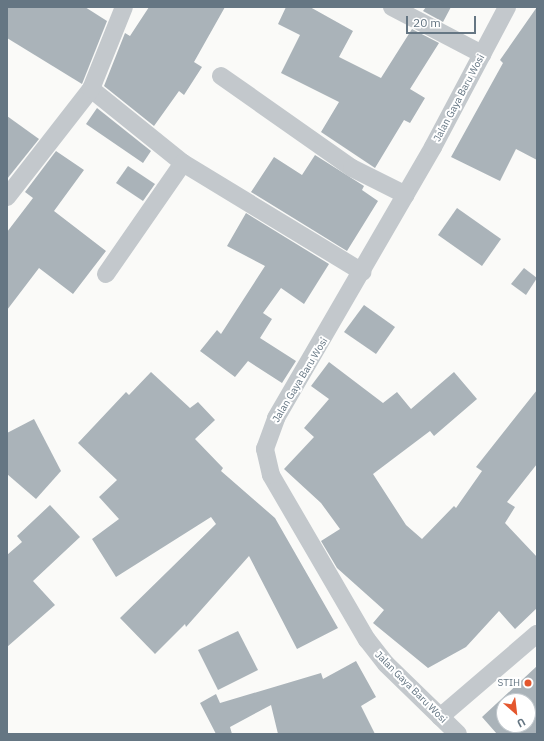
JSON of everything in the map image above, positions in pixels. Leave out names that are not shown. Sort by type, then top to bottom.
[{"type":"street","points":[[7,197],[91,89],[124,7]]},
{"type":"street","points":[[392,7],[482,54]]},
{"type":"street","name":"Jalan Gaya Baru Wosi","points":[[458,734],[367,640],[266,463],[265,449],[272,426],[406,196],[507,7]]},
{"type":"street","points":[[221,76],[352,168],[406,196]]},
{"type":"street","points":[[91,89],[183,163],[362,272]]},
{"type":"street","points":[[106,274],[183,163]]},
{"type":"street","points":[[440,717],[537,634]]},
{"type":"building","points":[[7,7],[85,7],[107,21],[82,84],[7,38]]},
{"type":"building","points":[[149,7],[225,7],[194,62],[202,67],[184,95],[179,91],[154,126],[104,86],[125,33],[130,36]]},
{"type":"building","points":[[286,7],[310,7],[353,31],[339,57],[381,78],[412,29],[439,43],[410,89],[425,98],[410,123],[404,120],[375,168],[321,132],[339,102],[281,73],[300,35],[278,24]]},
{"type":"building","points":[[426,7],[451,7],[443,22],[423,11]]},
{"type":"building","points":[[537,7],[537,160],[516,149],[500,181],[451,157],[503,63],[500,60]]},
{"type":"building","points":[[97,108],[151,151],[143,163],[86,124]]},
{"type":"building","points":[[7,116],[39,139],[7,179]]},
{"type":"building","points":[[56,151],[84,170],[54,211],[106,251],[73,294],[39,268],[7,310],[7,232],[33,198],[25,192]]},
{"type":"building","points":[[315,155],[364,186],[362,190],[378,201],[347,251],[251,192],[274,157],[302,175]]},
{"type":"building","points":[[128,166],[155,184],[143,201],[116,183]]},
{"type":"building","points":[[457,208],[501,239],[482,266],[438,235]]},
{"type":"building","points":[[246,213],[329,264],[304,304],[281,288],[263,313],[272,319],[260,338],[296,361],[282,383],[248,361],[235,377],[200,351],[217,330],[221,334],[265,266],[227,246]]},
{"type":"building","points":[[524,268],[537,278],[526,295],[511,284]]},
{"type":"building","points":[[364,305],[395,327],[376,354],[344,332]]},
{"type":"building","points":[[329,362],[383,403],[397,392],[411,409],[454,372],[477,399],[434,436],[430,431],[373,474],[406,525],[422,539],[454,506],[456,508],[482,471],[476,467],[537,390],[537,464],[507,502],[515,507],[505,523],[537,557],[537,608],[515,629],[499,611],[466,647],[428,668],[373,623],[384,610],[337,568],[321,541],[340,529],[321,503],[284,469],[314,437],[304,428],[329,399],[311,386]]},
{"type":"building","points":[[151,372],[190,408],[198,402],[215,420],[195,439],[223,468],[221,471],[275,518],[338,628],[297,649],[249,556],[186,627],[185,624],[155,654],[120,618],[216,524],[211,517],[116,577],[92,539],[119,519],[99,497],[117,480],[78,443],[126,392],[129,395]]},
{"type":"building","points":[[34,419],[61,471],[36,499],[7,474],[7,433]]},
{"type":"building","points":[[50,505],[80,537],[33,581],[55,605],[7,647],[7,555],[22,542],[17,536]]},
{"type":"building","points":[[238,631],[258,670],[218,690],[198,650]]},
{"type":"building","points":[[356,661],[376,697],[361,706],[375,734],[278,734],[271,705],[230,727],[232,734],[216,734],[200,703],[216,694],[220,703],[321,673],[323,679]]},
{"type":"building","points":[[537,666],[537,734],[496,733],[536,733],[536,693],[508,693]]},
{"type":"building","points":[[496,704],[496,733],[482,717]]},
{"type":"place","name":"STIH","points":[[528,683]]}]
